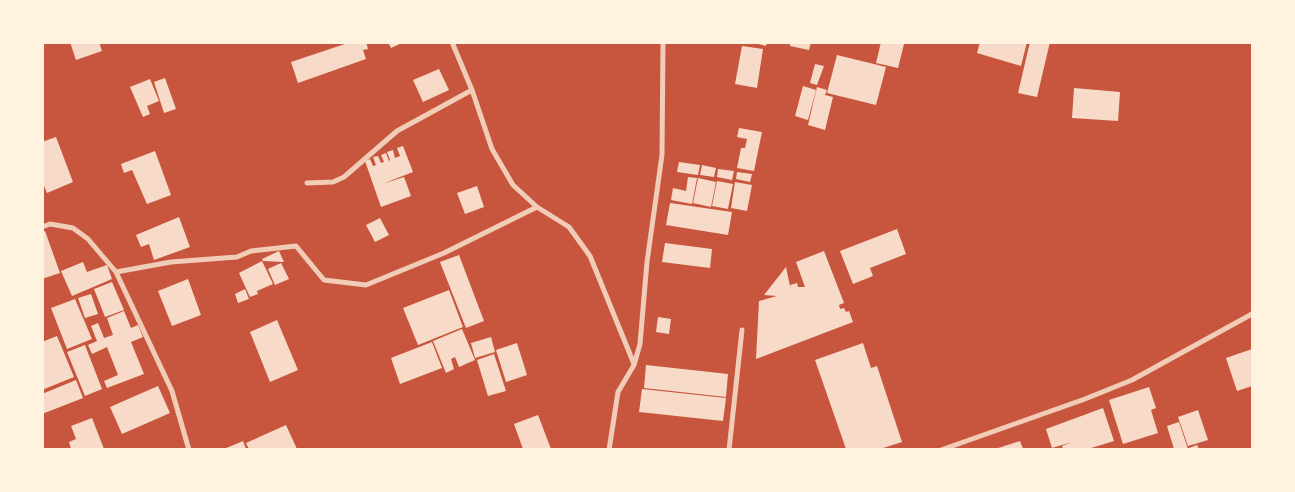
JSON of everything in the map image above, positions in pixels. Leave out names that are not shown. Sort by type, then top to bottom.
[{"type":"street","points":[[452,42],[472,90],[492,149],[513,185],[537,207],[569,227],[590,256],[634,365]]},
{"type":"street","points":[[608,450],[618,392],[634,365],[640,344],[647,262],[662,155],[663,42]]},
{"type":"street","points":[[307,183],[333,182],[344,177],[397,131],[472,90]]},
{"type":"street","points":[[116,272],[172,262],[237,257],[251,251],[296,246],[324,280],[366,285],[444,253],[537,207]]},
{"type":"street","points":[[42,227],[50,224],[73,228],[88,239],[116,272],[172,391],[189,450]]},
{"type":"street","points":[[941,450],[1085,399],[1132,380],[1252,314]]},
{"type":"street","points":[[729,450],[742,330]]},
{"type":"building","points":[[70,42],[99,42],[102,51],[76,60]]},
{"type":"building","points":[[351,42],[366,42],[368,49],[363,50],[366,59],[298,83],[291,62]]},
{"type":"building","points":[[388,42],[404,42],[391,48]]},
{"type":"building","points":[[751,42],[767,42],[766,46]]},
{"type":"building","points":[[790,42],[811,42],[809,50],[790,46]]},
{"type":"building","points":[[881,42],[904,44],[898,68],[876,63]]},
{"type":"building","points":[[980,42],[1027,42],[1021,66],[977,53]]},
{"type":"building","points":[[1030,42],[1050,42],[1037,97],[1018,93]]},
{"type":"building","points":[[742,46],[763,49],[757,88],[735,84]]},
{"type":"building","points":[[837,55],[886,67],[876,105],[827,93]]},
{"type":"building","points":[[815,64],[824,66],[817,85],[810,83]]},
{"type":"building","points":[[439,69],[449,90],[423,102],[413,80]]},
{"type":"building","points":[[165,78],[176,109],[164,113],[154,82]]},
{"type":"building","points":[[150,79],[159,101],[147,106],[150,114],[143,117],[130,87]]},
{"type":"building","points":[[803,86],[816,90],[808,120],[795,116]]},
{"type":"building","points":[[817,87],[827,90],[825,95],[833,97],[825,130],[808,125]]},
{"type":"building","points":[[1074,88],[1120,92],[1118,121],[1072,118]]},
{"type":"building","points":[[739,128],[762,132],[754,171],[737,168],[741,148],[745,148],[747,139],[737,137]]},
{"type":"building","points":[[56,137],[73,182],[47,193],[42,181],[42,142]]},
{"type":"building","points":[[403,146],[413,172],[382,184],[404,177],[411,196],[381,207],[365,161],[370,159],[373,166],[376,165],[373,157],[378,156],[381,163],[384,162],[381,155],[386,153],[389,161],[387,152],[393,150],[395,158],[400,156],[397,148]]},
{"type":"building","points":[[155,151],[171,195],[147,204],[132,170],[124,173],[121,164]]},
{"type":"building","points":[[679,162],[700,165],[698,175],[677,172]]},
{"type":"building","points":[[702,165],[716,168],[714,177],[700,175]]},
{"type":"building","points":[[718,169],[734,171],[732,180],[717,177]]},
{"type":"building","points":[[737,172],[752,174],[750,182],[736,179]]},
{"type":"building","points":[[688,177],[697,178],[692,204],[671,200],[673,188],[686,191]]},
{"type":"building","points":[[698,178],[716,182],[711,207],[693,203]]},
{"type":"building","points":[[717,181],[733,184],[728,209],[712,206]]},
{"type":"building","points":[[735,182],[752,185],[747,211],[731,208]]},
{"type":"building","points":[[477,186],[484,207],[465,214],[457,193]]},
{"type":"building","points":[[670,203],[732,212],[728,235],[666,225]]},
{"type":"building","points":[[179,217],[190,247],[154,260],[149,244],[141,247],[136,235]]},
{"type":"building","points":[[380,218],[389,235],[375,242],[366,225]]},
{"type":"building","points":[[897,229],[906,254],[870,268],[873,276],[853,284],[840,251]]},
{"type":"building","points":[[45,231],[60,273],[42,279],[42,232]]},
{"type":"building","points":[[665,243],[712,249],[710,268],[662,262]]},
{"type":"building","points":[[279,251],[284,262],[263,261],[262,259]]},
{"type":"building","points":[[824,251],[844,303],[839,305],[840,309],[844,308],[846,312],[849,311],[853,322],[756,359],[759,301],[777,296],[764,295],[786,267],[791,291],[790,285],[797,283],[798,287],[805,287],[796,262]]},
{"type":"building","points":[[459,255],[484,321],[466,328],[440,262]]},
{"type":"building","points":[[262,261],[273,284],[257,291],[258,294],[250,297],[239,273]]},
{"type":"building","points":[[83,262],[87,272],[107,265],[112,279],[72,296],[61,271]]},
{"type":"building","points":[[281,263],[289,279],[275,285],[268,269]]},
{"type":"building","points":[[188,279],[201,315],[172,326],[158,291]]},
{"type":"building","points":[[112,282],[124,310],[105,317],[94,289]]},
{"type":"building","points":[[245,289],[249,299],[238,303],[235,294]]},
{"type":"building","points":[[449,290],[463,327],[418,345],[403,308]]},
{"type":"building","points":[[91,294],[98,314],[85,318],[78,298]]},
{"type":"building","points":[[75,299],[92,339],[67,349],[51,308]]},
{"type":"building","points":[[124,311],[131,328],[138,325],[143,337],[131,342],[144,374],[107,388],[104,381],[118,375],[107,347],[92,354],[88,345],[97,341],[91,326],[98,323],[104,338],[113,335],[107,318]]},
{"type":"building","points":[[658,317],[671,319],[669,334],[656,332]]},
{"type":"building","points":[[277,320],[298,370],[270,382],[250,332]]},
{"type":"building","points":[[462,329],[475,360],[459,367],[455,357],[451,359],[454,369],[446,373],[433,341]]},
{"type":"building","points":[[57,336],[74,377],[42,390],[42,342]]},
{"type":"building","points":[[491,337],[495,352],[475,358],[471,343]]},
{"type":"building","points":[[432,342],[442,368],[400,384],[391,358]]},
{"type":"building","points":[[517,343],[527,375],[506,382],[496,350]]},
{"type":"building","points":[[863,343],[871,368],[877,366],[902,442],[880,449],[846,449],[815,360]]},
{"type":"building","points":[[85,345],[102,389],[85,396],[67,352]]},
{"type":"building","points":[[1252,349],[1252,386],[1237,391],[1226,358]]},
{"type":"building","points":[[494,354],[506,391],[488,396],[477,360]]},
{"type":"building","points":[[646,365],[728,374],[726,397],[644,388]]},
{"type":"building","points":[[76,380],[83,398],[42,414],[42,394]]},
{"type":"building","points":[[158,386],[170,413],[122,434],[110,407]]},
{"type":"building","points":[[1149,387],[1156,408],[1151,410],[1158,433],[1123,444],[1109,400]]},
{"type":"building","points":[[642,389],[726,398],[723,421],[639,412]]},
{"type":"building","points":[[1103,408],[1114,441],[1088,449],[1063,449],[1062,446],[1072,442],[1052,448],[1046,429]]},
{"type":"building","points":[[1198,410],[1208,440],[1188,446],[1178,417]]},
{"type":"building","points":[[538,415],[551,449],[523,449],[514,424]]},
{"type":"building","points":[[92,418],[104,449],[71,449],[69,442],[76,439],[71,426]]},
{"type":"building","points":[[1179,422],[1188,449],[1174,449],[1167,426]]},
{"type":"building","points":[[286,425],[297,449],[249,449],[246,443]]},
{"type":"building","points":[[243,441],[246,449],[224,449]]},
{"type":"building","points":[[1020,441],[1023,449],[995,449]]},
{"type":"building","points":[[1197,445],[1199,449],[1189,449],[1189,448]]}]
